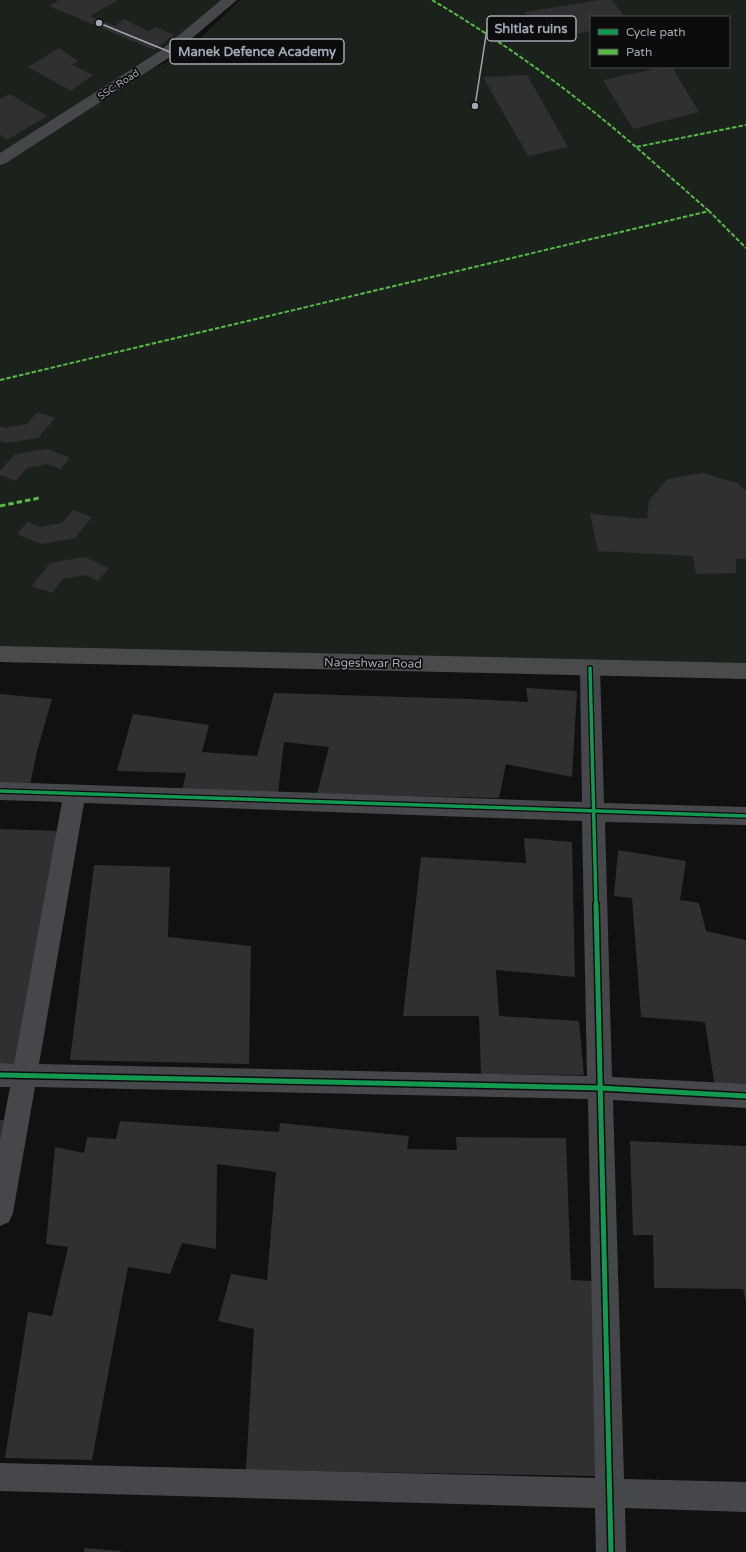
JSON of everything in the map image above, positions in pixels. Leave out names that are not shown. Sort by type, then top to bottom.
[{"type":"main road","name":"Nageshwar Road","points":[[0,654],[746,671]]},
{"type":"street","name":"SSC Road","points":[[0,160],[165,54],[230,0]]},
{"type":"street","points":[[590,668],[611,1552]]},
{"type":"street","points":[[0,790],[593,812],[746,816]]},
{"type":"street","points":[[0,1213],[75,793]]},
{"type":"street","points":[[0,1075],[600,1088],[746,1096]]},
{"type":"street","points":[[0,1477],[746,1497]]},
{"type":"shaded area","points":[[0,0],[230,0],[128,79],[182,56],[240,0],[746,0],[746,671],[0,654]]},
{"type":"building","points":[[59,0],[118,0],[90,16],[115,26],[124,19],[148,31],[156,27],[174,35],[154,50],[49,6]]},
{"type":"building","points":[[600,0],[612,0],[624,16],[590,16],[590,31],[543,41],[525,12]]},
{"type":"building","points":[[59,48],[78,61],[72,65],[93,75],[71,91],[28,67]]},
{"type":"building","points":[[659,68],[673,68],[699,112],[633,129],[603,80]]},
{"type":"building","points":[[527,75],[568,147],[528,156],[483,77]]},
{"type":"building","points":[[10,94],[47,116],[7,140],[0,135],[0,99]]},
{"type":"building","points":[[37,412],[55,418],[38,438],[6,443],[0,441],[0,426],[6,428],[27,424]]},
{"type":"building","points":[[48,449],[70,458],[60,469],[48,464],[27,468],[16,481],[0,475],[0,471],[15,454]]},
{"type":"building","points":[[702,473],[737,483],[746,490],[746,559],[736,559],[736,573],[696,574],[693,556],[598,551],[590,514],[647,519],[649,500],[668,479]]},
{"type":"building","points":[[73,510],[92,517],[75,538],[41,544],[17,534],[28,522],[40,527],[62,523]]},
{"type":"building","points":[[85,557],[109,568],[98,581],[85,575],[63,579],[52,593],[32,586],[50,563]]},
{"type":"building","points":[[526,688],[577,691],[572,777],[506,764],[499,798],[317,794],[329,747],[284,742],[278,793],[182,791],[186,773],[117,771],[133,714],[209,725],[202,752],[257,756],[274,693],[528,702]]},
{"type":"building","points":[[0,694],[52,699],[37,751],[30,785],[0,783]]},
{"type":"building","points":[[0,829],[59,831],[14,1065],[0,1066]]},
{"type":"building","points":[[524,838],[572,842],[575,977],[496,970],[499,1016],[579,1021],[584,1075],[481,1074],[479,1016],[403,1016],[421,857],[526,863]]},
{"type":"building","points":[[618,850],[686,861],[680,900],[699,903],[706,931],[746,940],[746,1088],[715,1088],[705,1022],[641,1017],[632,898],[614,896]]},
{"type":"building","points":[[94,865],[170,867],[168,937],[251,946],[249,1064],[70,1060]]},
{"type":"building","points":[[0,1120],[5,1120],[0,1144]]},
{"type":"building","points":[[120,1121],[279,1132],[280,1123],[409,1136],[407,1149],[457,1150],[456,1137],[566,1138],[571,1280],[592,1281],[596,1476],[246,1470],[254,1329],[218,1321],[231,1274],[267,1280],[276,1172],[217,1164],[216,1249],[182,1243],[170,1274],[128,1267],[92,1460],[5,1458],[28,1312],[52,1316],[68,1247],[46,1244],[55,1147],[84,1153],[87,1137],[116,1139]]},
{"type":"building","points":[[630,1141],[746,1146],[746,1302],[743,1289],[654,1288],[653,1235],[633,1235]]},
{"type":"building","points":[[84,1548],[121,1551],[84,1552]]},
{"type":"marked path","points":[[432,0],[486,33],[538,68],[636,147]]},
{"type":"marked path","points":[[709,211],[636,147],[746,125]]},
{"type":"marked path","points":[[0,380],[709,211],[746,248]]},
{"type":"marked path","points":[[0,506],[39,498]]},
{"type":"cycle path","points":[[590,668],[611,1552]]},
{"type":"cycle path","points":[[0,791],[746,816]]},
{"type":"cycle path","points":[[0,1075],[600,1088],[746,1096]]},
{"type":"place","name":"Manek Defence Academy","points":[[99,23]]},
{"type":"place","name":"Shitlat ruins","points":[[475,106]]}]
